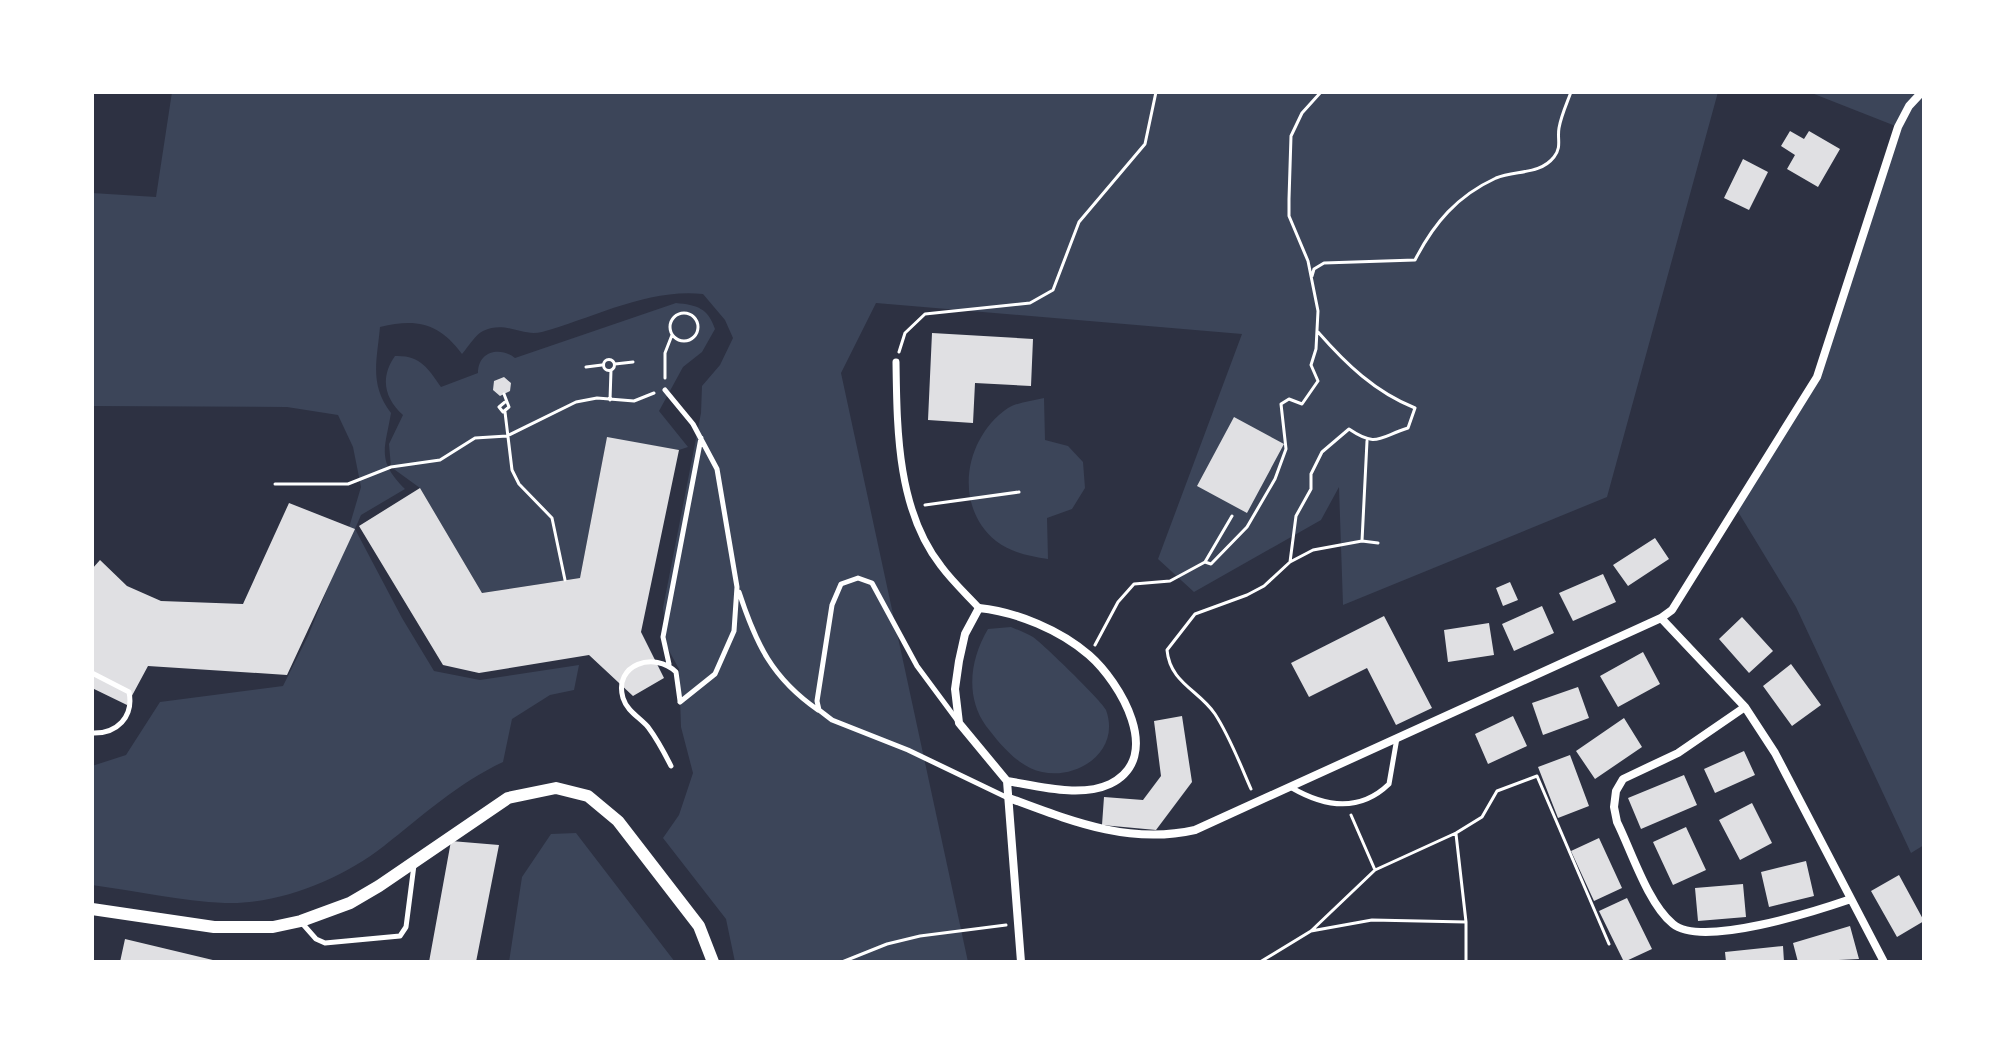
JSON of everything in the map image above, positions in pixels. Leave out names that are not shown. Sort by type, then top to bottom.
[{"type":"street","points":[[1009,798],[1088,826],[1146,837],[1195,830],[1661,618],[1672,610],[1817,377],[1898,127],[1909,106],[1922,92]]},
{"type":"street","points":[[896,362],[897,427],[902,468],[913,507],[939,564],[979,608],[1033,621],[1090,655],[1131,711],[1136,731],[1131,761],[1110,784],[1057,789],[1007,781]]},
{"type":"street","points":[[979,608],[965,634],[959,661],[955,689],[959,723],[1007,781],[1021,962]]},
{"type":"street","points":[[1661,618],[1745,707],[1800,797],[1884,962]]},
{"type":"street","points":[[1745,707],[1678,753],[1623,779],[1616,791],[1614,807],[1617,822],[1661,910],[1674,925],[1690,932],[1760,926],[1851,899]]},
{"type":"street","points":[[92,909],[214,927],[273,927],[301,921],[350,903],[508,798],[556,788],[588,796],[618,821],[683,902],[699,926],[713,962]]},
{"type":"lane","points":[[665,390],[701,438],[717,469],[737,587],[768,662],[797,695],[832,720],[908,750],[1009,798]]},
{"type":"lane","points":[[701,438],[663,637],[669,664],[678,676],[680,702],[715,674],[734,631],[737,587]]},
{"type":"lane","points":[[819,710],[817,701],[836,590],[849,580],[866,578],[872,583],[917,666],[959,723]]},
{"type":"lane","points":[[669,664],[649,660],[632,667],[622,683],[622,693],[629,710],[652,733],[671,766]]},
{"type":"lane","points":[[92,673],[129,692],[131,705],[121,725],[110,731],[92,733]]},
{"type":"lane","points":[[1292,788],[1321,802],[1346,805],[1373,797],[1389,784],[1397,738]]},
{"type":"lane","points":[[301,921],[316,939],[325,943],[400,936],[406,927],[415,862]]},
{"type":"path","points":[[896,362],[905,333],[925,314],[1030,303],[1053,290],[1079,222],[1145,144],[1156,92]]},
{"type":"path","points":[[1206,560],[1211,564],[1221,555],[1265,502],[1286,449],[1281,404],[1289,399],[1302,404],[1318,381],[1311,365],[1318,332],[1312,280],[1308,261],[1289,216],[1291,136],[1302,113],[1321,92]]},
{"type":"path","points":[[1312,280],[1314,269],[1324,263],[1415,260],[1433,225],[1461,201],[1497,177],[1541,168],[1552,160],[1560,147],[1559,129],[1571,92]]},
{"type":"path","points":[[275,484],[348,484],[391,467],[440,460],[475,438],[507,436],[576,402],[634,401],[665,390],[665,353],[672,335],[670,326],[677,315],[686,313],[697,322],[698,331],[688,341],[679,341],[672,335]]},
{"type":"path","points":[[1290,562],[1296,516],[1311,489],[1311,474],[1322,452],[1349,429],[1367,441],[1381,440],[1408,428],[1415,408],[1390,398],[1351,368],[1318,332]]},
{"type":"path","points":[[586,367],[603,365],[609,359],[615,364],[633,362]]},
{"type":"path","points":[[610,400],[611,370],[615,364]]},
{"type":"path","points":[[603,365],[611,370]]},
{"type":"path","points":[[504,394],[509,407],[505,412],[512,470],[519,484],[552,518],[565,580]]},
{"type":"path","points":[[1362,541],[1367,441]]},
{"type":"path","points":[[913,507],[1019,492]]},
{"type":"path","points":[[1090,655],[1118,602],[1134,584],[1170,581],[1206,560],[1232,516]]},
{"type":"path","points":[[1257,804],[1213,711],[1187,690],[1168,664],[1167,650],[1195,614],[1264,586],[1290,562],[1313,550],[1362,541],[1378,543]]},
{"type":"path","points":[[1260,962],[1311,931],[1375,870],[1456,833],[1482,817],[1497,791],[1537,776],[1609,944]]},
{"type":"path","points":[[1346,805],[1375,870]]},
{"type":"path","points":[[1456,833],[1466,922],[1466,962]]},
{"type":"path","points":[[1311,931],[1372,920],[1466,922]]},
{"type":"path","points":[[842,962],[887,944],[920,936],[1006,925]]},
{"type":"path","points":[[771,962],[789,962]]},
{"type":"shaded area","points":[[172,92],[1718,92],[1607,497],[1343,605],[1339,487],[1321,520],[1194,592],[1158,559],[1242,334],[876,303],[841,373],[968,962],[735,962],[726,919],[663,838],[679,815],[693,773],[681,727],[679,669],[667,647],[663,608],[701,413],[702,386],[720,365],[733,338],[725,320],[703,294],[662,295],[542,332],[491,328],[477,335],[462,354],[436,329],[416,323],[380,327],[377,382],[391,413],[385,445],[386,462],[405,489],[361,515],[355,529],[402,618],[434,671],[480,680],[579,665],[574,690],[550,695],[512,719],[503,762],[456,790],[367,858],[309,888],[267,900],[225,903],[92,885],[92,766],[126,755],[160,702],[283,686],[308,636],[340,558],[361,487],[353,447],[338,415],[287,407],[92,406],[92,193],[156,197]]},
{"type":"shaded area","points":[[1809,92],[1924,92],[1924,845],[1911,853],[1796,607],[1737,510],[1817,377],[1898,127]]},
{"type":"shaded area","points":[[676,303],[701,309],[709,316],[715,329],[702,352],[683,367],[659,411],[688,447],[679,450],[607,438],[580,578],[482,593],[420,488],[391,467],[389,444],[403,415],[392,402],[386,387],[387,372],[395,356],[417,360],[441,387],[478,373],[482,360],[491,353],[503,352],[515,358]]},
{"type":"shaded area","points":[[1044,398],[1045,440],[1068,446],[1083,462],[1085,488],[1072,509],[1047,518],[1048,559],[1014,551],[996,541],[982,526],[973,509],[969,491],[969,472],[974,453],[993,421],[1012,406]]},
{"type":"shaded area","points":[[1011,627],[1039,642],[1106,710],[1109,725],[1102,750],[1082,767],[1056,773],[1042,772],[1025,765],[1004,747],[979,715],[972,678],[977,653],[988,629]]},
{"type":"shaded area","points":[[576,833],[675,962],[509,962],[522,877],[551,834]]},
{"type":"building","points":[[1790,131],[1804,139],[1809,131],[1840,149],[1818,187],[1787,169],[1795,155],[1781,146]]},
{"type":"building","points":[[1743,159],[1768,172],[1749,210],[1724,198]]},
{"type":"building","points":[[932,333],[1033,339],[1031,386],[975,383],[973,423],[928,420]]},
{"type":"building","points":[[504,377],[511,383],[510,391],[500,396],[493,390],[494,381]]},
{"type":"building","points":[[1234,417],[1284,444],[1247,513],[1197,486]]},
{"type":"building","points":[[607,437],[679,450],[641,632],[664,678],[633,696],[589,655],[479,673],[443,665],[359,526],[420,488],[482,593],[580,578]]},
{"type":"building","points":[[289,503],[355,529],[287,675],[148,666],[127,705],[92,688],[92,569],[100,560],[127,586],[161,601],[243,604]]},
{"type":"building","points":[[1655,538],[1669,559],[1628,586],[1613,565]]},
{"type":"building","points":[[1603,574],[1616,602],[1573,621],[1559,593]]},
{"type":"building","points":[[1510,582],[1518,600],[1503,606],[1496,588]]},
{"type":"building","points":[[1542,606],[1554,633],[1514,651],[1502,624]]},
{"type":"building","points":[[1384,616],[1432,708],[1396,725],[1367,668],[1309,697],[1291,663]]},
{"type":"building","points":[[1742,617],[1773,651],[1749,673],[1719,639]]},
{"type":"building","points":[[1489,623],[1494,655],[1448,662],[1444,630]]},
{"type":"building","points":[[1643,652],[1660,684],[1618,707],[1600,676]]},
{"type":"building","points":[[1791,664],[1821,705],[1792,726],[1763,686]]},
{"type":"building","points":[[1578,687],[1589,718],[1543,735],[1532,703]]},
{"type":"building","points":[[1182,716],[1192,782],[1156,830],[1102,825],[1104,797],[1143,800],[1161,776],[1154,721]]},
{"type":"building","points":[[1513,716],[1527,746],[1488,764],[1475,734]]},
{"type":"building","points":[[1624,718],[1642,747],[1595,779],[1576,751]]},
{"type":"building","points":[[1744,751],[1755,775],[1715,793],[1704,769]]},
{"type":"building","points":[[1570,755],[1589,806],[1558,818],[1538,767]]},
{"type":"building","points":[[1684,775],[1697,805],[1641,829],[1628,798]]},
{"type":"building","points":[[1752,803],[1772,843],[1740,860],[1719,820]]},
{"type":"building","points":[[1686,827],[1706,870],[1673,885],[1653,842]]},
{"type":"building","points":[[1599,838],[1622,888],[1594,901],[1571,851]]},
{"type":"building","points":[[451,841],[499,845],[476,962],[429,962]]},
{"type":"building","points":[[1806,861],[1814,896],[1769,907],[1761,872]]},
{"type":"building","points":[[1899,875],[1924,921],[1897,937],[1871,891]]},
{"type":"building","points":[[1743,884],[1746,917],[1698,921],[1695,888]]},
{"type":"building","points":[[1627,898],[1652,949],[1624,962],[1599,911]]},
{"type":"building","points":[[1850,926],[1859,959],[1798,962],[1793,943]]},
{"type":"building","points":[[125,939],[217,961],[217,962],[120,962]]},
{"type":"building","points":[[1783,946],[1784,962],[1726,962],[1725,952]]}]
